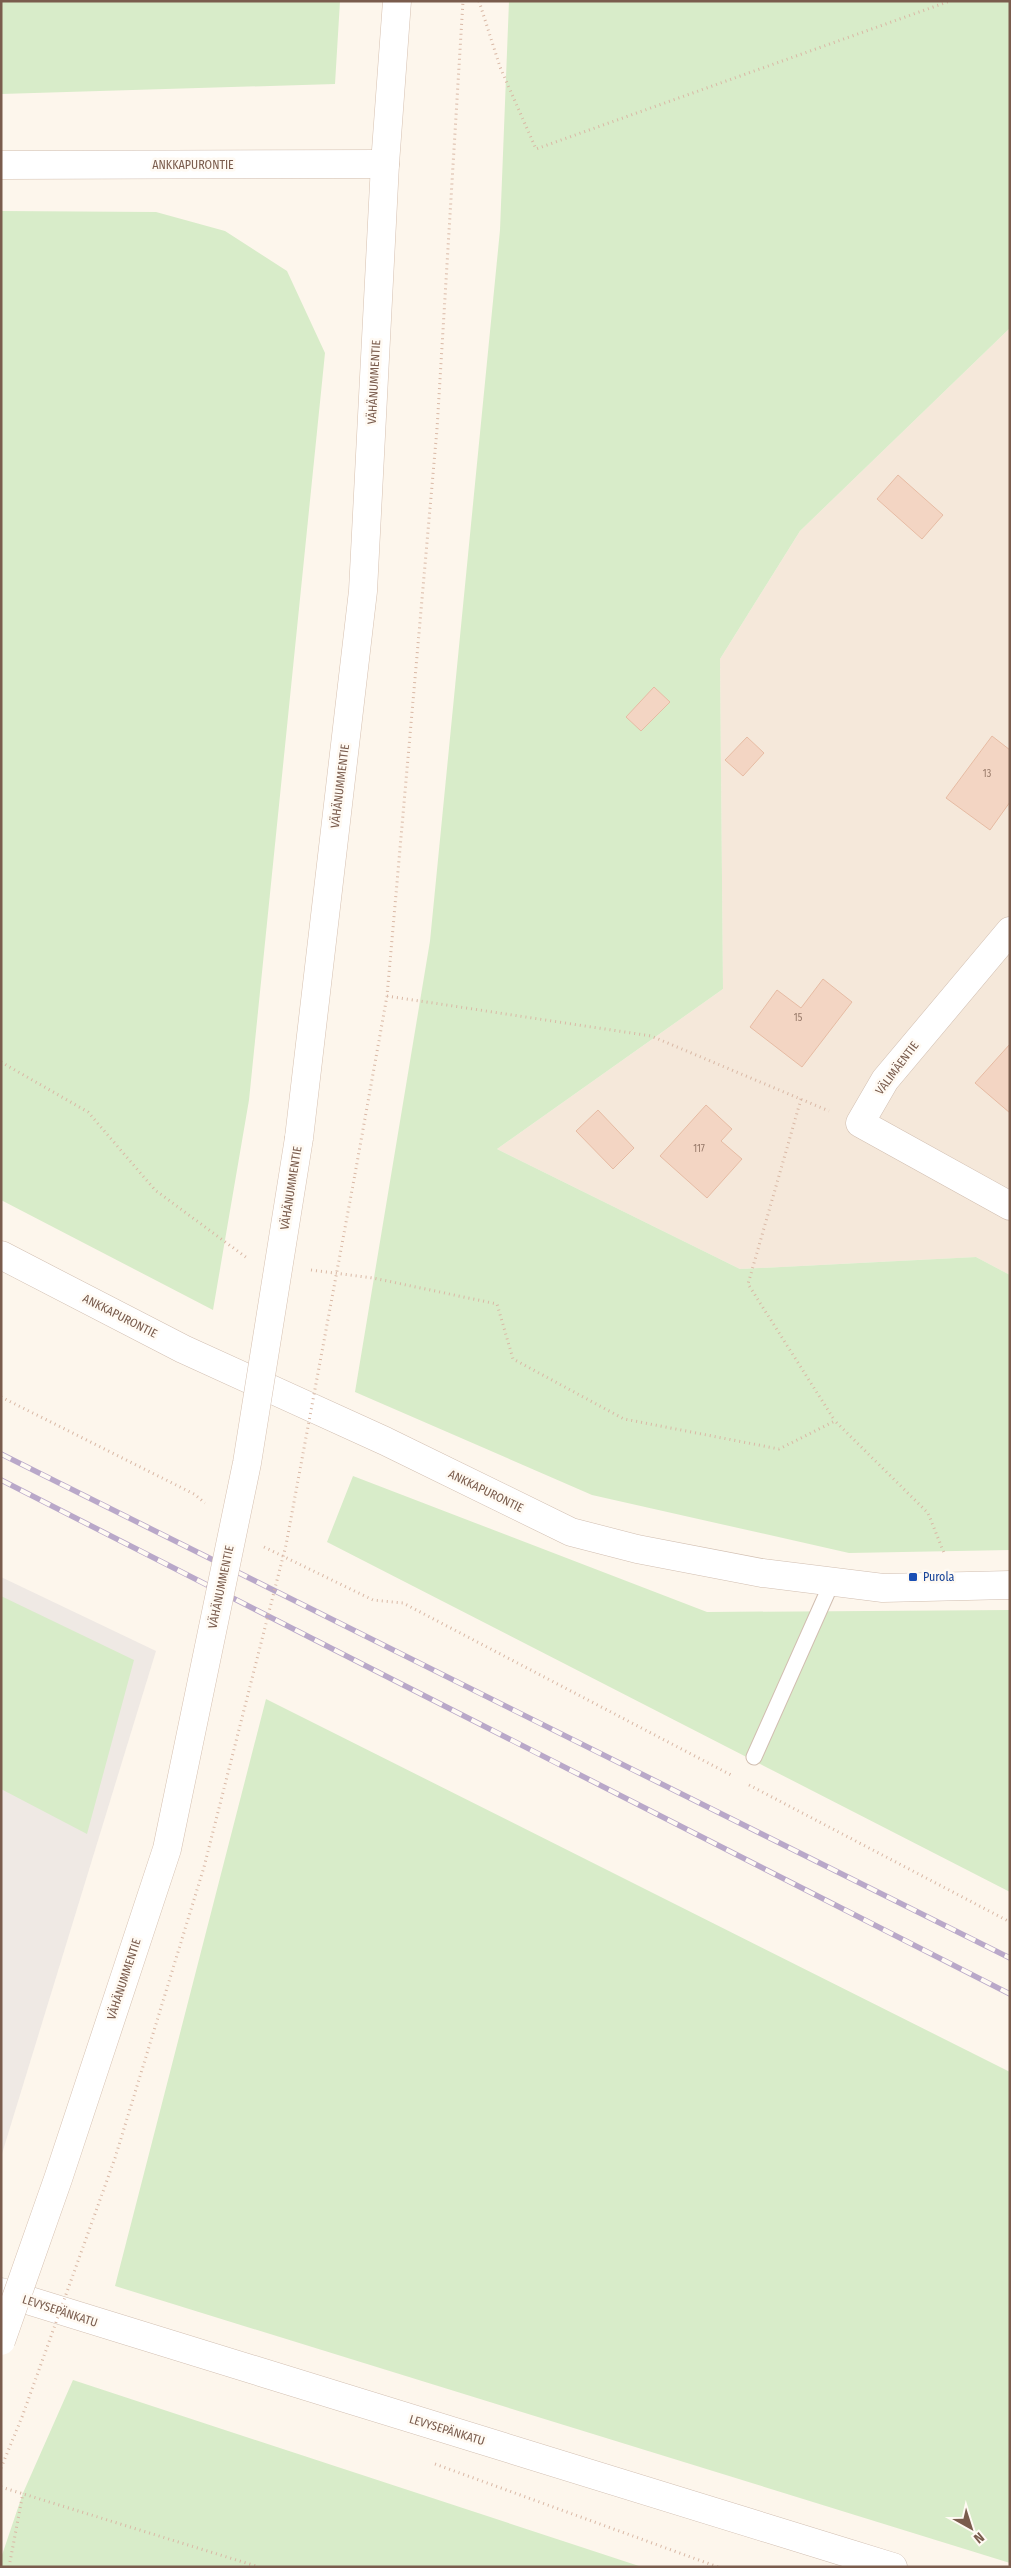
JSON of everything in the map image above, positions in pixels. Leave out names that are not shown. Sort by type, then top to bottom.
[{"type":"street","name":"VÄHÄNUMMENTIE","points":[[1,2341],[58,2180],[167,1849],[247,1463],[299,1138],[363,590],[386,164],[397,1]]},
{"type":"street","name":"ANKKAPURONTIE","points":[[1,165],[386,164]]},
{"type":"street","name":"VÄLIMÄENTIE","points":[[860,1123],[885,1080],[1010,931]]},
{"type":"street","points":[[860,1123],[1010,1206]]},
{"type":"street","name":"ANKKAPURONTIE","points":[[1,1256],[183,1349],[385,1441],[571,1532],[637,1549],[762,1573],[832,1582],[883,1588],[1010,1585]]},
{"type":"street","name":"LEVYSEPÄNKATU","points":[[1,2292],[893,2567]]},
{"type":"lane","points":[[754,1756],[832,1582]]},
{"type":"path","points":[[355,1174],[387,996],[437,429],[463,1]]},
{"type":"path","points":[[479,1],[500,68],[536,149],[950,1]]},
{"type":"path","points":[[387,996],[651,1036],[860,1123]]},
{"type":"path","points":[[1,1062],[88,1112],[155,1190],[251,1261]]},
{"type":"path","points":[[801,1099],[748,1284],[835,1421],[928,1514],[958,1587]]},
{"type":"path","points":[[308,1269],[373,1278],[497,1304],[513,1359],[624,1419],[779,1449],[835,1421]]},
{"type":"path","points":[[1,1397],[194,1494],[209,1506]]},
{"type":"path","points":[[261,1545],[374,1600],[403,1603],[1010,1922]]},
{"type":"path","points":[[1,2468],[22,2417]]},
{"type":"path","points":[[427,2461],[718,2567]]},
{"type":"path","points":[[1,2487],[259,2567]]},
{"type":"path","points":[[9,2567],[23,2493]]},
{"type":"shaded area","points":[[1010,328],[1010,1275],[976,1257],[740,1269],[497,1149],[723,989],[720,659],[800,531]]},
{"type":"shaded area","points":[[1,1577],[156,1651],[1,2157]]},
{"type":"green space","points":[[1,1],[340,1],[335,84],[1,94]]},
{"type":"green space","points":[[509,1],[1010,1],[1010,328],[800,531],[720,659],[723,989],[497,1149],[740,1269],[976,1257],[1010,1275],[1010,1550],[849,1553],[592,1495],[355,1392],[430,941],[500,230]]},
{"type":"green space","points":[[1,211],[156,212],[225,231],[287,271],[325,353],[249,1100],[213,1310],[1,1200]]},
{"type":"green space","points":[[353,1476],[707,1612],[1010,1610],[1010,1892],[327,1542]]},
{"type":"green space","points":[[1,1596],[134,1660],[87,1834],[1,1789]]},
{"type":"green space","points":[[266,1699],[1010,2072],[1010,2563],[115,2286]]},
{"type":"green space","points":[[73,2380],[642,2567],[1,2567],[1,2558],[23,2493]]},
{"type":"building","points":[[898,475],[943,515],[922,539],[877,499]]},
{"type":"building","points":[[654,687],[670,702],[641,731],[626,717]]},
{"type":"building","points":[[992,736],[1010,750],[1010,802],[990,830],[946,798]]},
{"type":"building","points":[[747,737],[764,753],[743,776],[725,760]]},
{"type":"building","points":[[823,979],[852,1002],[802,1067],[750,1027],[777,990],[801,1008]]},
{"type":"building","points":[[1010,1044],[1010,1113],[975,1083]]},
{"type":"building","points":[[706,1105],[732,1129],[721,1141],[742,1159],[707,1198],[660,1156]]},
{"type":"building","points":[[598,1110],[634,1148],[613,1169],[576,1131]]},
{"type":"railway","points":[[1,1454],[1010,1958]]},
{"type":"railway","points":[[1,1480],[1010,1994]]},
{"type":"place","name":"Purola","points":[[913,1577]]}]
